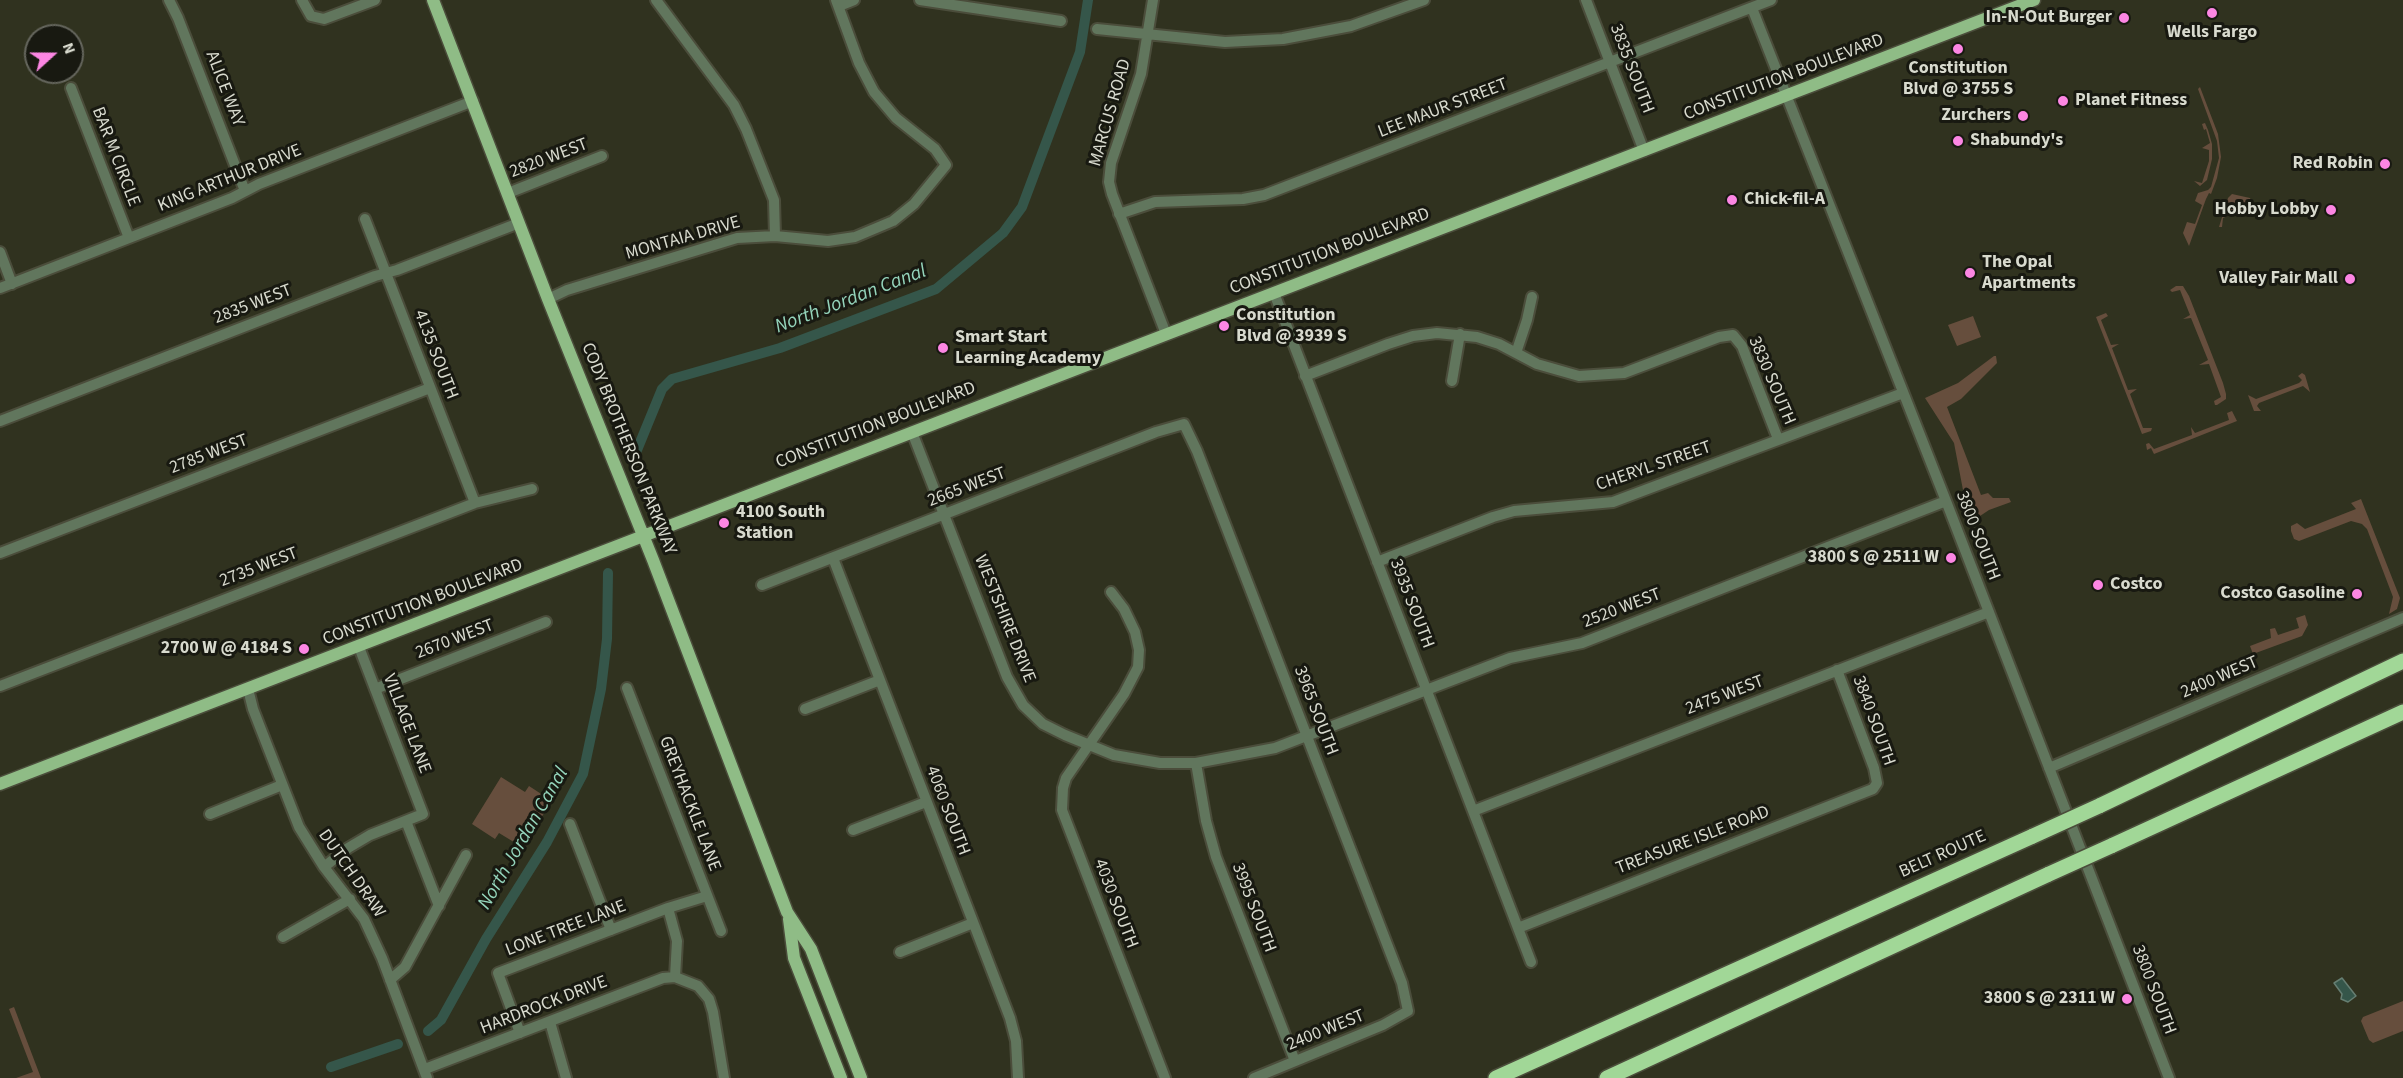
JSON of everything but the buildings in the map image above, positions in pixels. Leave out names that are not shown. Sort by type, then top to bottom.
[{"type":"highway","name":"BELT ROUTE","points":[[1496,1078],[2099,806],[2403,661]]},
{"type":"highway","points":[[1607,1078],[2403,712]]},
{"type":"main road","name":"CODY BROTHERSON PARKWAY","points":[[433,0],[548,298],[643,534],[788,912],[811,949],[861,1078]]},
{"type":"main road","name":"CONSTITUTION BOULEVARD","points":[[0,784],[531,581],[643,534],[2034,0]]},
{"type":"main road","name":"CODY BROTHERSON PARKWAY","points":[[788,912],[794,958],[841,1078]]},
{"type":"street","name":"ALICE WAY","points":[[170,0],[245,191]]},
{"type":"street","points":[[302,0],[311,15],[324,19],[375,0]]},
{"type":"street","points":[[656,0],[734,105],[774,200],[775,236]]},
{"type":"street","points":[[838,3],[854,0]]},
{"type":"street","points":[[920,0],[1061,21]]},
{"type":"street","name":"MARCUS ROAD","points":[[1153,0],[1141,74],[1110,169],[1110,188],[1166,334]]},
{"type":"street","points":[[1097,29],[1225,42],[1283,39],[1351,26],[1410,2],[1424,0]]},
{"type":"street","name":"3835 SOUTH","points":[[1586,0],[1644,151]]},
{"type":"street","name":"LEE MAUR STREET","points":[[1119,214],[1155,202],[1243,199],[1264,195],[1771,0]]},
{"type":"street","name":"MONTAIA DRIVE","points":[[548,298],[567,290],[723,242],[750,236],[828,241],[868,233],[904,213],[946,165],[935,149],[896,118],[874,92],[859,63],[838,3]]},
{"type":"street","name":"3800 SOUTH","points":[[1752,8],[2169,1078]]},
{"type":"street","name":"BAR M CIRCLE","points":[[71,88],[129,238]]},
{"type":"street","name":"KING ARTHUR DRIVE","points":[[0,288],[473,101]]},
{"type":"street","name":"2820 WEST","points":[[507,193],[602,156]]},
{"type":"street","name":"4135 SOUTH","points":[[365,219],[475,503]]},
{"type":"street","name":"2835 WEST","points":[[0,421],[519,223]]},
{"type":"street","points":[[0,252],[12,284]]},
{"type":"street","name":"3935 SOUTH","points":[[1274,293],[1531,962]]},
{"type":"street","points":[[1305,376],[1413,336],[1437,333],[1460,334],[1499,344],[1516,352],[1532,297]]},
{"type":"street","points":[[1452,381],[1460,334]]},
{"type":"street","name":"3830 SOUTH","points":[[1516,352],[1556,371],[1579,376],[1599,376],[1624,373],[1719,337],[1733,335],[1742,346],[1778,439]]},
{"type":"street","name":"2785 WEST","points":[[0,553],[430,388]]},
{"type":"street","name":"CHERYL STREET","points":[[1377,562],[1494,517],[1514,512],[1613,502],[1903,393]]},
{"type":"street","name":"2665 WEST","points":[[762,585],[1156,432],[1184,424]]},
{"type":"street","name":"3965 SOUTH","points":[[1184,424],[1197,451],[1402,983],[1408,1011]]},
{"type":"street","name":"WESTSHIRE DRIVE","points":[[912,432],[1007,677],[1019,698],[1043,724],[1114,755],[1140,761],[1196,763],[1255,753],[1307,736]]},
{"type":"street","name":"2735 WEST","points":[[0,686],[475,503],[532,489]]},
{"type":"street","name":"2520 WEST","points":[[1307,736],[1510,658],[1582,643],[1946,501]]},
{"type":"street","name":"4060 SOUTH","points":[[833,558],[1010,1018],[1016,1041],[1018,1078]]},
{"type":"street","name":"4030 SOUTH","points":[[1111,592],[1125,609],[1135,632],[1139,650],[1138,667],[1124,694],[1066,778],[1062,810],[1165,1078]]},
{"type":"street","name":"2475 WEST","points":[[1473,811],[1989,612]]},
{"type":"street","name":"2400 WEST","points":[[2049,768],[2403,618]]},
{"type":"street","name":"2670 WEST","points":[[375,689],[546,622]]},
{"type":"street","name":"VILLAGE LANE","points":[[359,647],[423,814],[405,820]]},
{"type":"street","name":"3840 SOUTH","points":[[1837,670],[1874,768],[1877,783]]},
{"type":"street","points":[[805,709],[880,680]]},
{"type":"street","name":"GREYHACKLE LANE","points":[[627,688],[721,931]]},
{"type":"street","name":"DUTCH DRAW","points":[[248,689],[252,709],[299,827],[324,867],[364,919],[426,1073]]},
{"type":"street","name":"3995 SOUTH","points":[[1196,763],[1213,849],[1295,1061]]},
{"type":"street","name":"TREASURE ISLE ROAD","points":[[1518,927],[1866,792],[1873,789],[1877,783]]},
{"type":"street","points":[[210,814],[282,785]]},
{"type":"street","points":[[853,830],[926,802]]},
{"type":"street","points":[[324,867],[360,840],[405,820],[439,906]]},
{"type":"street","points":[[570,824],[611,930]]},
{"type":"street","points":[[390,980],[405,967],[466,855]]},
{"type":"street","name":"LONE TREE LANE","points":[[520,1033],[498,973],[668,908],[706,896]]},
{"type":"street","points":[[283,937],[350,899]]},
{"type":"street","points":[[668,908],[677,941],[675,977],[698,986],[709,999],[724,1078]]},
{"type":"street","points":[[900,952],[973,923]]},
{"type":"street","name":"HARDROCK DRIVE","points":[[426,1073],[520,1033],[663,978],[675,977]]},
{"type":"street","name":"2400 WEST","points":[[1254,1078],[1383,1025],[1408,1011]]},
{"type":"street","points":[[550,1022],[566,1078]]},
{"type":"shaded area","points":[[2200,87],[2218,134],[2221,157],[2217,178],[2211,194],[2209,193],[2206,199],[2189,246],[2183,233],[2187,222],[2195,224],[2202,205],[2195,201],[2198,193],[2211,187],[2219,158],[2217,141],[2198,89]]},
{"type":"shaded area","points":[[2205,123],[2212,144],[2212,159],[2207,180],[2200,186],[2194,181],[2202,183],[2209,161],[2209,150],[2202,148],[2210,143],[2202,124]]},
{"type":"shaded area","points":[[2232,194],[2250,198],[2256,212],[2253,214],[2253,208],[2248,207],[2223,218],[2222,227],[2219,227],[2228,198]]},
{"type":"shaded area","points":[[2176,286],[2183,286],[2189,296],[2223,383],[2226,399],[2217,405],[2214,401],[2221,397],[2209,364],[2199,365],[2208,360],[2191,318],[2183,319],[2190,315],[2180,290],[2172,292],[2170,290]]},
{"type":"shaded area","points":[[2106,313],[2108,316],[2101,320],[2111,345],[2119,344],[2112,348],[2128,390],[2137,389],[2130,394],[2143,428],[2152,428],[2151,431],[2142,434],[2096,317]]},
{"type":"shaded area","points":[[1973,316],[1981,337],[1957,346],[1948,325]]},
{"type":"shaded area","points":[[1996,356],[1997,363],[1961,399],[1947,407],[1981,495],[1988,493],[1993,498],[2009,498],[2011,502],[1980,516],[1963,490],[1954,443],[1925,398],[1958,383]]},
{"type":"shaded area","points":[[2302,373],[2305,375],[2310,392],[2303,386],[2259,403],[2257,406],[2261,411],[2254,411],[2248,395],[2256,399],[2299,383],[2302,380],[2298,376]]},
{"type":"shaded area","points":[[2232,411],[2237,421],[2154,454],[2151,448],[2147,450],[2146,444],[2149,443],[2154,449],[2192,435],[2191,427],[2195,433],[2229,420],[2227,413]]},
{"type":"shaded area","points":[[2361,499],[2400,598],[2397,609],[2389,614],[2393,597],[2367,529],[2362,524],[2351,521],[2299,541],[2294,539],[2291,531],[2291,526],[2297,523],[2305,529],[2356,509],[2351,503]]},
{"type":"shaded area","points":[[2305,615],[2308,625],[2302,636],[2253,654],[2250,646],[2271,638],[2270,629],[2275,628],[2278,635],[2299,628],[2296,618]]},
{"type":"shaded area","points":[[501,777],[525,792],[529,786],[552,801],[522,847],[499,833],[495,839],[472,824]]},
{"type":"shaded area","points":[[2342,978],[2356,996],[2348,1002],[2341,999],[2342,994],[2334,983]]},
{"type":"shaded area","points":[[2403,1001],[2403,1031],[2373,1043],[2369,1040],[2361,1021],[2363,1017]]},
{"type":"shaded area","points":[[14,1007],[41,1078],[16,1078],[33,1072],[9,1009]]},
{"type":"waterway","name":"North Jordan Canal","points":[[637,450],[662,389],[672,379],[780,348],[936,289],[1003,233],[1022,207],[1080,52],[1088,0]]},
{"type":"waterway","name":"North Jordan Canal","points":[[428,1031],[441,1020],[486,939],[547,842],[583,774],[601,689],[607,639],[608,573]]},
{"type":"waterway","name":"North Jordan Canal","points":[[331,1067],[398,1044]]},
{"type":"place","name":"Wells Fargo","points":[[2212,13]]},
{"type":"place","name":"In-N-Out Burger","points":[[2124,18]]},
{"type":"place","name":"Constitution Blvd @ 3755 S","points":[[1958,49]]},
{"type":"place","name":"Planet Fitness","points":[[2063,101]]},
{"type":"place","name":"Zurchers","points":[[2023,116]]},
{"type":"place","name":"Shabundy's","points":[[1958,141]]},
{"type":"place","name":"Red Robin","points":[[2385,164]]},
{"type":"place","name":"Chick-fil-A","points":[[1732,200]]},
{"type":"place","name":"Hobby Lobby","points":[[2331,210]]},
{"type":"place","name":"The Opal Apartments","points":[[1970,273]]},
{"type":"place","name":"Valley Fair Mall","points":[[2350,279]]},
{"type":"place","name":"Constitution Blvd @ 3939 S","points":[[1224,326]]},
{"type":"place","name":"Smart Start Learning Academy","points":[[943,348]]},
{"type":"place","name":"4100 South Station","points":[[724,523]]},
{"type":"place","name":"3800 S @ 2511 W","points":[[1951,558]]},
{"type":"place","name":"Costco","points":[[2098,585]]},
{"type":"place","name":"Costco Gasoline","points":[[2357,594]]},
{"type":"place","name":"2700 W @ 4184 S","points":[[304,649]]},
{"type":"place","name":"3800 S @ 2311 W","points":[[2127,999]]}]
